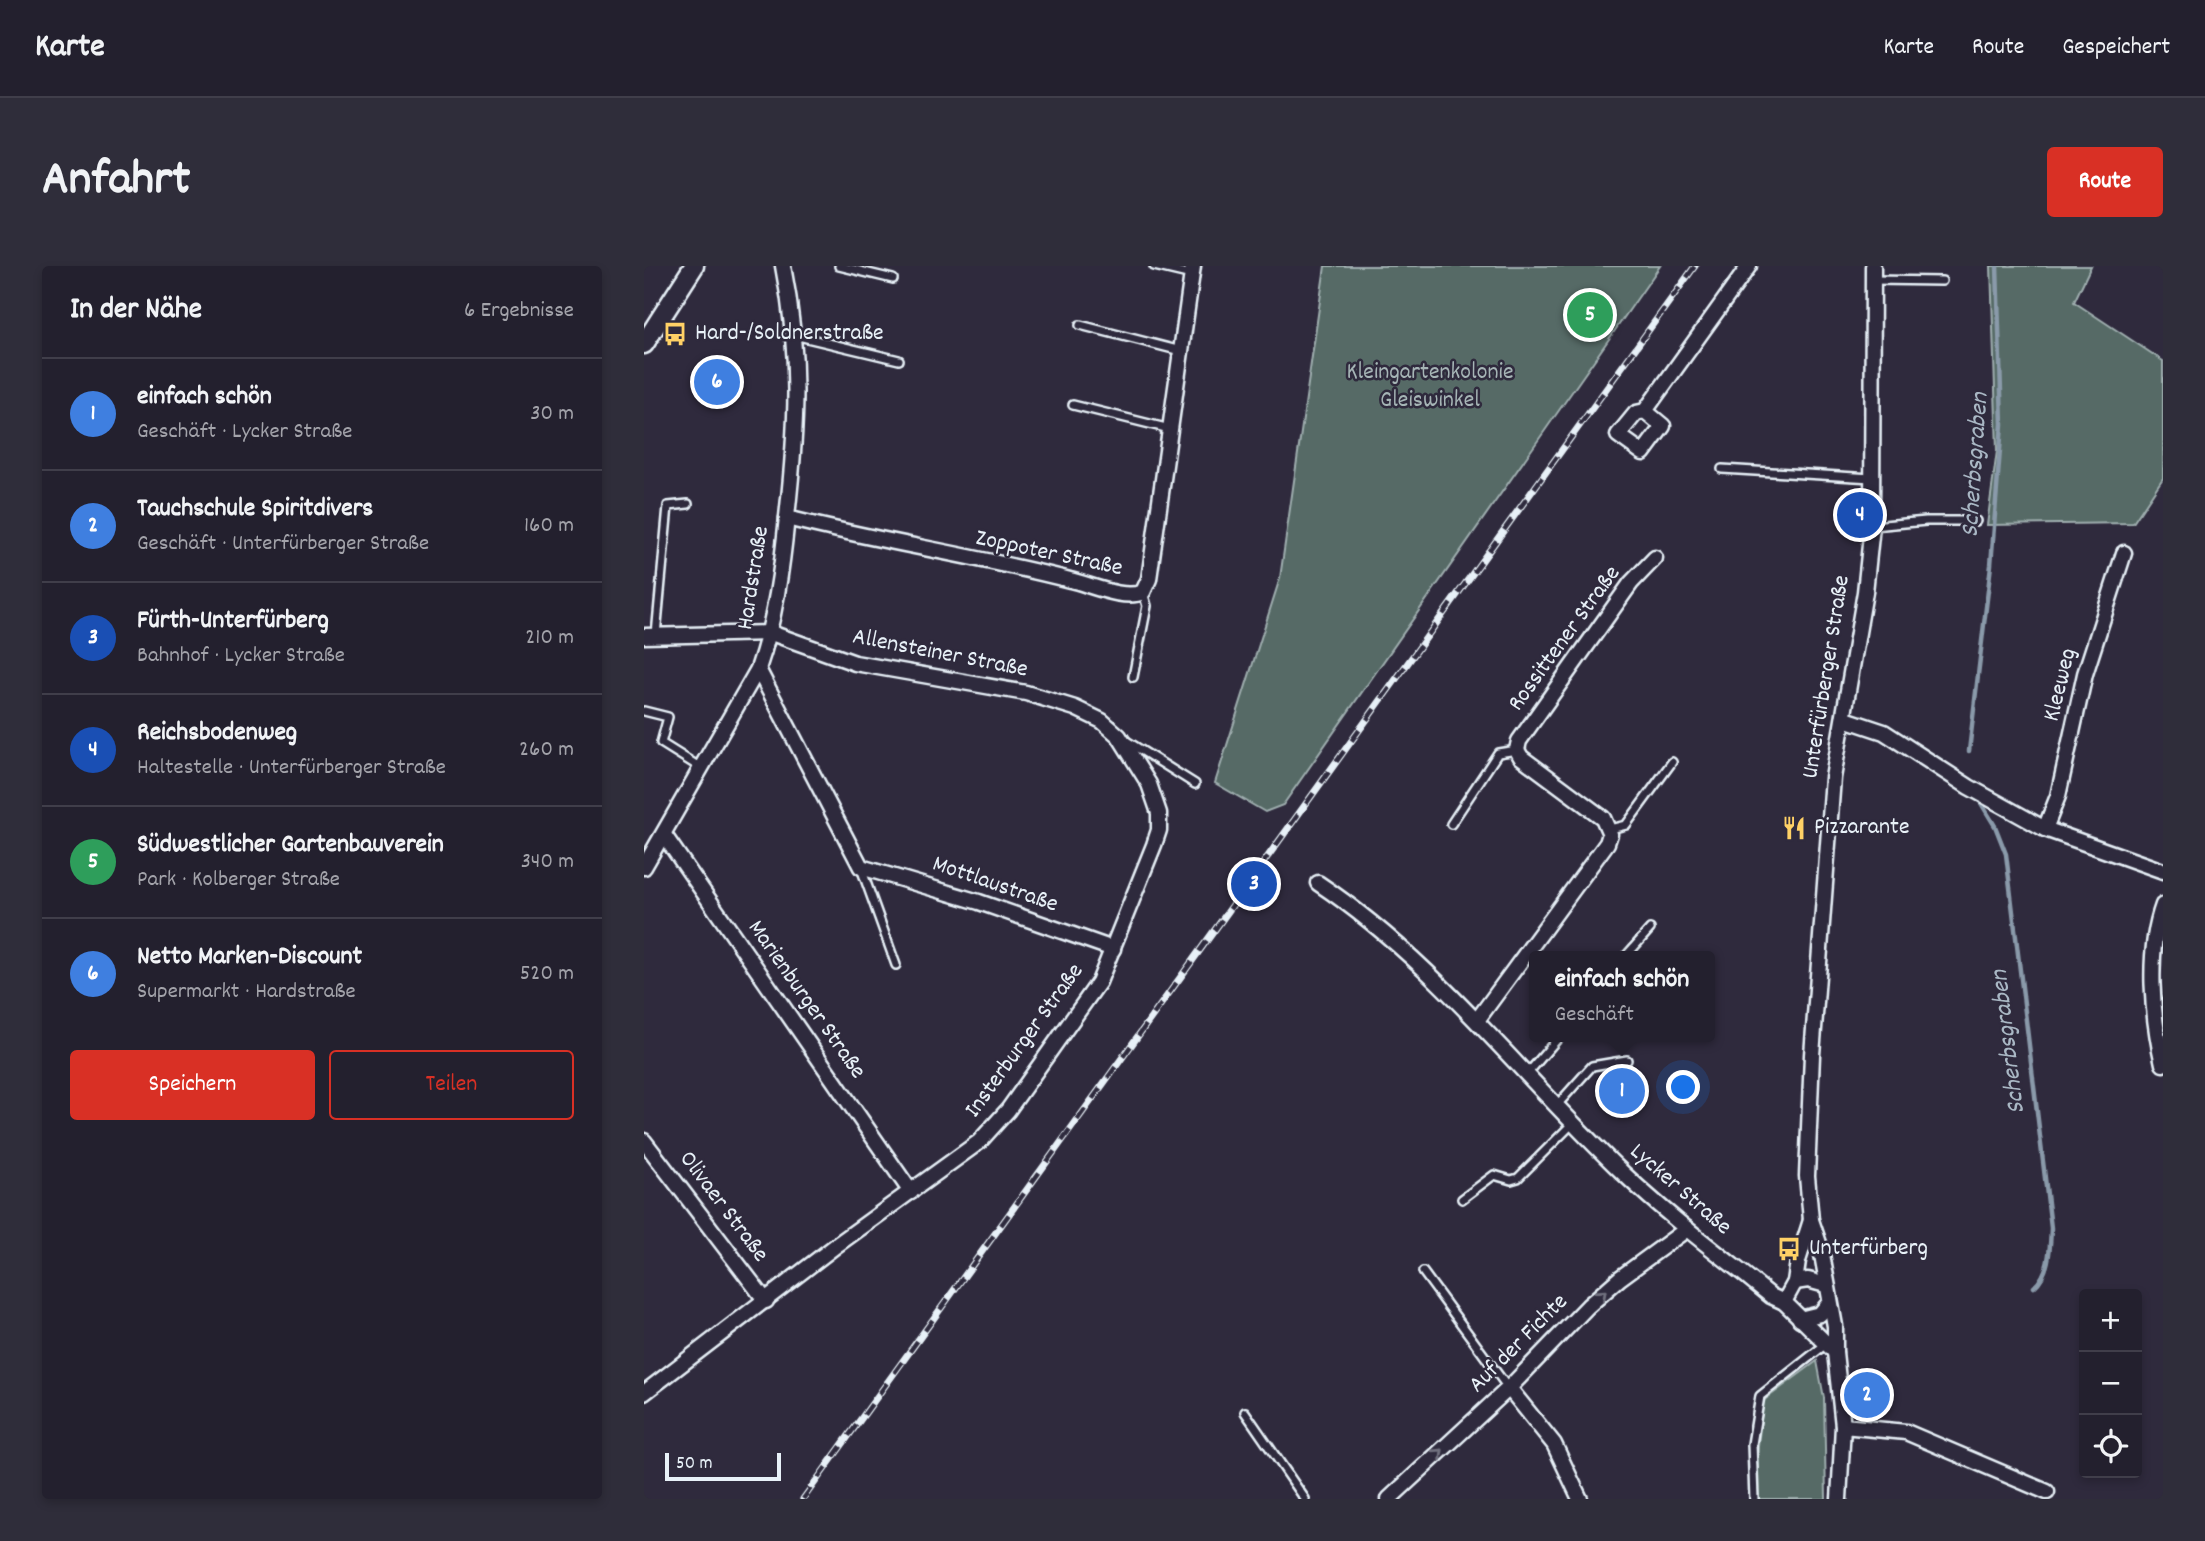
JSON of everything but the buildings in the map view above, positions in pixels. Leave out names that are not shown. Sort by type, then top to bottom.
[{"type":"street","points":[[644,344],[694,266]]},
{"type":"street","name":"Hardstraße","points":[[644,867],[758,669],[771,633],[798,411],[794,335],[783,266]]},
{"type":"street","points":[[1646,411],[1749,266]]},
{"type":"street","name":"Zoppoter Straße","points":[[787,518],[865,538],[1053,575],[1130,595],[1143,592],[1149,579],[1193,271]]},
{"type":"street","name":"Unterfürberger Straße","points":[[1839,1499],[1843,1426],[1831,1348],[1835,1326],[1821,1249],[1811,1220],[1807,1176],[1812,1055],[1833,778],[1845,719],[1872,526],[1873,273]]},
{"type":"street","name":"Kleeweg","points":[[2045,829],[2058,796],[2085,674],[2124,553]]},
{"type":"street","name":"Rossittener Straße","points":[[1610,829],[1603,818],[1523,760],[1517,750],[1521,737],[1623,594],[1655,558]]},
{"type":"street","name":"Allensteiner Straße","points":[[650,636],[771,633],[855,663],[1052,699],[1102,721],[1119,736]]},
{"type":"street","points":[[758,669],[861,867]]},
{"type":"street","points":[[1845,719],[1884,732],[1969,788],[2045,829],[2163,870]]},
{"type":"street","name":"Insterburger Straße","points":[[644,1394],[979,1142],[1008,1110],[1083,1007],[1113,949],[1154,845],[1159,821],[1149,784],[1119,736]]},
{"type":"street","points":[[1478,1019],[1607,843],[1610,829]]},
{"type":"street","name":"Marienburger Straße","points":[[664,835],[911,1192]]},
{"type":"street","name":"Mottlaustraße","points":[[861,867],[967,898],[1113,949]]},
{"type":"street","name":"Lycker Straße","points":[[1318,883],[1358,909],[1478,1019],[1622,1172],[1687,1229],[1771,1296],[1784,1301],[1831,1348]]},
{"type":"street","points":[[2163,905],[2152,974],[2155,1030],[2163,1064]]},
{"type":"street","name":"Olivaer Straße","points":[[644,1141],[766,1301]]},
{"type":"street","name":"Unterfürberger Straße","points":[[1784,1301],[1795,1282],[1798,1261],[1811,1220]]},
{"type":"street","name":"Auf der Fichte","points":[[1389,1499],[1620,1278],[1687,1229]]},
{"type":"street","points":[[1795,1282],[1808,1279],[1826,1285]]},
{"type":"street","points":[[1800,1319],[1820,1314],[1830,1302]]},
{"type":"street","points":[[1508,1388],[1554,1444],[1580,1499]]},
{"type":"street","points":[[1843,1426],[1906,1432],[2047,1492]]},
{"type":"lane","points":[[839,266],[893,279]]},
{"type":"lane","points":[[1154,266],[1193,271]]},
{"type":"lane","points":[[1873,273],[1942,281]]},
{"type":"lane","points":[[1080,325],[1182,351]]},
{"type":"lane","points":[[794,335],[899,360]]},
{"type":"lane","points":[[1073,405],[1170,429]]},
{"type":"lane","points":[[1722,469],[1872,478]]},
{"type":"lane","name":"Allensteiner Straße","points":[[650,636],[668,506],[688,504]]},
{"type":"lane","points":[[1872,526],[1926,521],[1976,521]]},
{"type":"lane","points":[[1132,677],[1147,606],[1143,592]]},
{"type":"lane","points":[[644,711],[668,718],[661,743],[702,768]]},
{"type":"lane","name":"Allensteiner Straße","points":[[1119,736],[1195,784]]},
{"type":"lane","name":"Rossittener Straße","points":[[1451,824],[1499,753],[1517,750]]},
{"type":"lane","points":[[1610,829],[1626,825],[1672,762]]},
{"type":"lane","points":[[861,867],[896,965]]},
{"type":"lane","points":[[1630,951],[1650,929]]},
{"type":"lane","points":[[1528,1073],[1555,1042]]},
{"type":"lane","points":[[1558,1104],[1592,1066],[1627,1060]]},
{"type":"lane","points":[[1462,1199],[1494,1175],[1511,1180],[1518,1178],[1574,1122]]},
{"type":"lane","points":[[1423,1272],[1508,1388]]},
{"type":"lane","points":[[1754,1499],[1752,1444],[1760,1396],[1831,1348]]},
{"type":"lane","points":[[1245,1412],[1305,1499]]},
{"type":"green space","name":"Kleingartenkolonie Gleiswinkel","points":[[1325,266],[1660,266],[1283,805],[1265,812],[1215,783],[1280,578]]},
{"type":"green space","points":[[1991,266],[2091,266],[2074,302],[2163,361],[2163,478],[2133,523],[1987,525],[1997,451]]},
{"type":"green space","points":[[1817,1361],[1824,1398],[1826,1499],[1758,1499],[1757,1455],[1763,1401]]},
{"type":"waterway","name":"Scherbsgraben","points":[[1969,751],[1991,565],[2002,424],[1997,266]]},
{"type":"waterway","name":"Scherbsgraben","points":[[1978,798],[1995,826],[2006,854],[2051,1228],[2046,1267],[2034,1287]]},
{"type":"railway","points":[[803,1499],[1695,266]]},
{"type":"place","name":"Südwestlicher Gartenbauverein","points":[[1590,315]]},
{"type":"place","name":"Hard-/Soldnerstraße","points":[[675,334]]},
{"type":"place","name":"Netto Marken-Discount","points":[[717,382]]},
{"type":"place","name":"Reichsbodenweg","points":[[1860,515]]},
{"type":"place","name":"Pizzarante","points":[[1794,828]]},
{"type":"place","name":"Fürth-Unterfürberg","points":[[1254,884]]},
{"type":"place","name":"einfach schön","points":[[1622,1091]]},
{"type":"place","name":"Unterfürberg","points":[[1789,1249]]},
{"type":"place","name":"Tauchschule Spiritdivers","points":[[1867,1395]]}]
